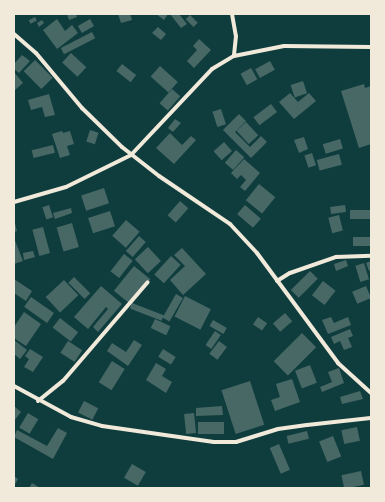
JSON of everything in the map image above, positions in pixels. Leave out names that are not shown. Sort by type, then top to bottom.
[{"type":"street","points":[[232,14],[236,36],[234,56]]},
{"type":"street","points":[[14,34],[36,53],[82,108],[131,155],[230,224],[257,253],[338,363],[371,393]]},
{"type":"street","points":[[14,202],[66,186],[131,155],[212,69],[234,56],[284,46],[371,47]]},
{"type":"street","points":[[277,281],[290,273],[336,257],[371,256]]},
{"type":"street","points":[[38,401],[63,381],[148,282]]},
{"type":"street","points":[[14,386],[38,401],[71,417],[102,426],[214,442],[236,442],[278,430],[307,425],[371,418]]},
{"type":"building","points":[[67,14],[76,14],[77,17],[69,20]]},
{"type":"building","points":[[118,14],[130,14],[132,20],[121,23]]},
{"type":"building","points":[[156,14],[168,14],[164,20]]},
{"type":"building","points":[[170,14],[179,14],[187,24],[181,28]]},
{"type":"building","points":[[190,15],[198,23],[194,27],[186,19]]},
{"type":"building","points":[[35,17],[37,21],[31,24],[29,20]]},
{"type":"building","points":[[57,19],[65,31],[72,25],[78,33],[57,49],[43,30]]},
{"type":"building","points":[[90,19],[94,26],[82,33],[78,26]]},
{"type":"building","points":[[42,20],[44,23],[39,27],[37,23]]},
{"type":"building","points":[[158,27],[166,34],[161,40],[152,33]]},
{"type":"building","points":[[92,32],[95,38],[64,54],[61,48]]},
{"type":"building","points":[[199,39],[211,50],[194,68],[187,61],[197,50],[193,46]]},
{"type":"building","points":[[71,53],[86,67],[77,77],[62,63]]},
{"type":"building","points":[[22,55],[30,61],[19,73],[14,69],[14,64]]},
{"type":"building","points":[[35,60],[53,78],[41,89],[24,71]]},
{"type":"building","points":[[270,61],[275,70],[260,78],[255,69]]},
{"type":"building","points":[[122,64],[136,75],[131,82],[116,71]]},
{"type":"building","points":[[160,66],[178,82],[168,92],[151,76]]},
{"type":"building","points":[[251,68],[257,79],[247,85],[241,74]]},
{"type":"building","points":[[14,72],[23,83],[15,90],[14,89]]},
{"type":"building","points":[[303,81],[307,93],[295,97],[291,85]]},
{"type":"building","points":[[364,84],[365,88],[371,86],[371,144],[359,148],[341,91]]},
{"type":"building","points":[[172,89],[180,96],[168,111],[160,103]]},
{"type":"building","points":[[290,93],[298,102],[309,93],[316,101],[294,119],[279,102]]},
{"type":"building","points":[[49,94],[55,115],[45,117],[42,107],[31,110],[28,100]]},
{"type":"building","points":[[271,104],[277,112],[259,125],[253,117]]},
{"type":"building","points":[[221,109],[226,124],[217,127],[212,112]]},
{"type":"building","points":[[239,114],[246,121],[235,132],[250,147],[261,136],[267,142],[251,158],[223,130]]},
{"type":"building","points":[[175,119],[181,123],[173,132],[168,128]]},
{"type":"building","points":[[246,122],[258,135],[249,144],[236,131]]},
{"type":"building","points":[[90,130],[99,133],[95,144],[86,141]]},
{"type":"building","points":[[62,131],[63,133],[70,131],[74,144],[67,146],[70,155],[60,158],[52,134]]},
{"type":"building","points":[[170,133],[182,145],[191,136],[196,140],[174,164],[156,148]]},
{"type":"building","points":[[304,137],[308,149],[299,153],[294,140]]},
{"type":"building","points":[[340,139],[343,149],[326,154],[323,144]]},
{"type":"building","points":[[224,142],[232,151],[222,160],[214,151]]},
{"type":"building","points":[[53,145],[55,153],[34,158],[32,150]]},
{"type":"building","points":[[236,150],[244,157],[233,170],[225,163]]},
{"type":"building","points":[[312,153],[316,165],[308,168],[304,155]]},
{"type":"building","points":[[339,154],[342,165],[320,171],[317,160]]},
{"type":"building","points":[[244,159],[260,173],[245,191],[240,187],[246,180],[241,175],[237,179],[231,173]]},
{"type":"building","points":[[259,184],[275,197],[262,214],[246,200]]},
{"type":"building","points":[[104,188],[109,203],[86,211],[81,195]]},
{"type":"building","points":[[180,201],[188,208],[176,223],[168,215]]},
{"type":"building","points":[[49,205],[53,217],[46,220],[42,207]]},
{"type":"building","points":[[245,205],[261,219],[253,228],[237,214]]},
{"type":"building","points":[[345,205],[346,212],[331,214],[330,207]]},
{"type":"building","points":[[71,208],[72,213],[55,219],[53,213]]},
{"type":"building","points":[[350,210],[371,210],[371,219],[350,219]]},
{"type":"building","points":[[110,211],[115,226],[93,233],[88,218]]},
{"type":"building","points":[[339,215],[343,231],[332,233],[328,218]]},
{"type":"building","points":[[14,219],[17,231],[14,232]]},
{"type":"building","points":[[126,220],[140,232],[126,248],[112,236]]},
{"type":"building","points":[[72,223],[79,247],[64,251],[57,227]]},
{"type":"building","points":[[43,227],[50,253],[39,256],[32,230]]},
{"type":"building","points":[[139,236],[146,242],[133,257],[126,251]]},
{"type":"building","points":[[353,237],[370,237],[370,246],[353,246]]},
{"type":"building","points":[[14,238],[23,261],[14,264]]},
{"type":"building","points":[[148,247],[161,261],[148,273],[135,259]]},
{"type":"building","points":[[182,248],[206,274],[183,295],[170,280],[185,266],[174,255]]},
{"type":"building","points":[[33,251],[35,257],[24,260],[23,253]]},
{"type":"building","points":[[124,254],[133,261],[119,278],[110,271]]},
{"type":"building","points":[[171,256],[181,265],[164,283],[154,275]]},
{"type":"building","points":[[346,260],[348,266],[336,271],[334,264]]},
{"type":"building","points":[[371,261],[371,270],[369,271],[366,263]]},
{"type":"building","points":[[364,263],[369,279],[360,282],[355,266]]},
{"type":"building","points":[[134,266],[150,279],[130,304],[114,291]]},
{"type":"building","points":[[310,271],[318,279],[299,298],[291,290]]},
{"type":"building","points":[[74,277],[90,293],[85,299],[68,283]]},
{"type":"building","points":[[14,279],[32,291],[26,301],[14,293]]},
{"type":"building","points":[[64,280],[78,295],[60,312],[46,297]]},
{"type":"building","points":[[323,281],[336,291],[325,305],[312,295]]},
{"type":"building","points":[[101,286],[122,304],[98,332],[93,327],[108,309],[106,307],[88,329],[74,317]]},
{"type":"building","points":[[366,286],[371,298],[357,304],[352,292]]},
{"type":"building","points":[[176,294],[183,298],[169,321],[162,317]]},
{"type":"building","points":[[185,296],[211,309],[200,330],[175,316]]},
{"type":"building","points":[[31,297],[54,313],[47,323],[24,307]]},
{"type":"building","points":[[132,303],[164,315],[162,321],[130,309]]},
{"type":"building","points":[[24,312],[41,324],[26,346],[14,338],[14,327]]},
{"type":"building","points":[[285,313],[292,321],[280,332],[273,323]]},
{"type":"building","points":[[258,317],[267,323],[262,331],[253,324]]},
{"type":"building","points":[[331,317],[334,323],[348,317],[351,325],[328,334],[322,320]]},
{"type":"building","points":[[60,318],[78,332],[71,342],[53,327]]},
{"type":"building","points":[[155,319],[170,326],[166,335],[151,328]]},
{"type":"building","points":[[213,320],[227,328],[223,334],[210,326]]},
{"type":"building","points":[[350,329],[353,336],[348,338],[352,347],[344,350],[340,341],[334,344],[331,337]]},
{"type":"building","points":[[215,331],[221,335],[211,349],[205,345]]},
{"type":"building","points":[[302,333],[316,347],[288,375],[274,361]]},
{"type":"building","points":[[14,340],[27,350],[20,359],[14,354]]},
{"type":"building","points":[[134,340],[142,345],[128,366],[107,351],[112,343],[126,352]]},
{"type":"building","points":[[68,341],[82,350],[75,362],[60,353]]},
{"type":"building","points":[[219,341],[227,347],[217,360],[209,354]]},
{"type":"building","points":[[30,349],[43,357],[33,372],[24,367],[29,359],[25,356]]},
{"type":"building","points":[[163,349],[176,357],[171,365],[158,357]]},
{"type":"building","points":[[112,361],[125,369],[111,390],[99,382]]},
{"type":"building","points":[[156,363],[166,369],[162,376],[172,382],[166,393],[146,380]]},
{"type":"building","points":[[310,365],[317,383],[302,388],[295,371]]},
{"type":"building","points":[[339,368],[344,383],[322,392],[320,387],[332,382],[328,372]]},
{"type":"building","points":[[292,379],[300,402],[275,411],[271,400],[280,397],[276,384]]},
{"type":"building","points":[[250,381],[264,425],[236,434],[221,390]]},
{"type":"building","points":[[360,391],[363,399],[342,404],[340,397]]},
{"type":"building","points":[[84,401],[98,408],[92,420],[78,413]]},
{"type":"building","points":[[14,406],[21,412],[14,421]]},
{"type":"building","points":[[222,406],[223,415],[196,416],[196,408]]},
{"type":"building","points":[[28,413],[38,419],[30,434],[19,428]]},
{"type":"building","points":[[194,413],[196,433],[186,434],[184,414]]},
{"type":"building","points":[[198,422],[224,422],[224,434],[198,434]]},
{"type":"building","points":[[357,427],[360,441],[344,444],[341,430]]},
{"type":"building","points":[[58,428],[67,433],[53,459],[14,437],[17,430],[47,446]]},
{"type":"building","points":[[307,431],[309,439],[289,444],[287,436]]},
{"type":"building","points":[[333,436],[341,456],[327,462],[319,442]]},
{"type":"building","points":[[279,444],[290,470],[281,474],[270,448]]},
{"type":"building","points":[[132,464],[146,472],[138,486],[124,478]]},
{"type":"building","points":[[361,471],[364,485],[344,488],[341,475]]},
{"type":"building","points":[[14,476],[18,479],[14,486]]},
{"type":"building","points":[[32,483],[40,488],[29,488]]}]
